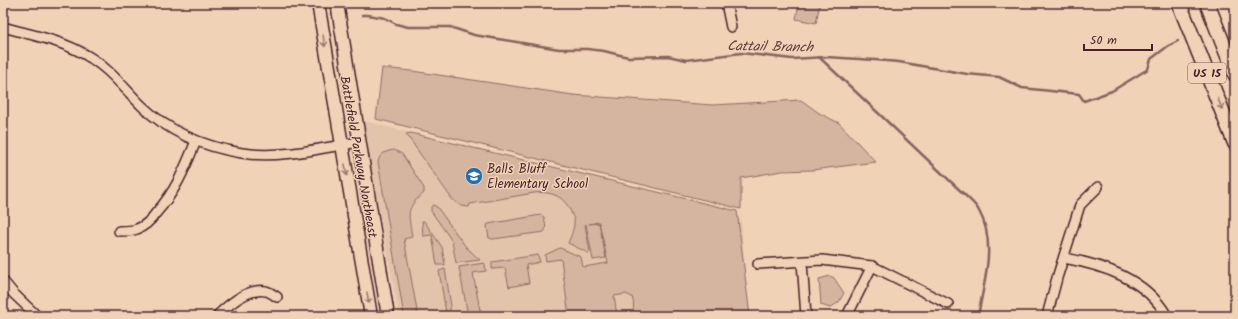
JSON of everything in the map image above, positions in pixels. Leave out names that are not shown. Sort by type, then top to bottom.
[{"type":"highway","name":"US 15","points":[[1180,3],[1235,143]]},
{"type":"highway","name":"US 15","points":[[1207,3],[1235,74]]},
{"type":"main road","name":"Battlefield Parkway Northeast","points":[[318,3],[371,316]]},
{"type":"main road","name":"Battlefield Parkway Northeast","points":[[337,3],[388,316]]},
{"type":"street","points":[[726,3],[731,27]]},
{"type":"street","points":[[3,27],[55,41],[87,55],[114,76],[143,107],[160,121],[196,141],[224,150],[264,155],[287,154],[359,142]]},
{"type":"street","points":[[119,231],[131,231],[147,224],[160,210],[180,181],[196,141]]},
{"type":"street","points":[[1047,316],[1080,205],[1098,187]]},
{"type":"street","points":[[1064,258],[1085,262],[1117,273],[1147,292],[1156,301],[1166,316]]},
{"type":"street","points":[[758,264],[822,260],[872,266],[948,304]]},
{"type":"street","points":[[802,262],[806,316]]},
{"type":"street","points":[[847,316],[872,266]]},
{"type":"street","points":[[3,281],[37,316]]},
{"type":"street","points":[[217,316],[238,298],[249,292],[265,291],[277,297]]},
{"type":"shaded area","points":[[799,3],[820,3],[816,23],[796,19]]},
{"type":"shaded area","points":[[382,68],[412,71],[573,95],[713,105],[801,100],[819,113],[839,123],[876,162],[812,170],[782,171],[741,178],[741,209],[376,119]]},
{"type":"shaded area","name":"Balls Bluff Elementary School","points":[[362,120],[741,220],[748,316],[399,316]]},
{"type":"shaded area","points":[[411,133],[737,211],[750,316],[632,316],[633,299],[626,294],[614,296],[617,316],[569,316],[561,259],[546,261],[545,255],[560,248],[581,257],[583,267],[608,263],[599,222],[589,224],[599,223],[606,258],[593,260],[586,224],[590,252],[588,253],[568,243],[573,228],[574,219],[564,201],[555,195],[534,193],[470,204],[469,207],[461,206],[452,199],[406,134]]},
{"type":"shaded area","points":[[394,150],[402,154],[424,188],[424,193],[413,203],[409,212],[412,237],[404,239],[418,316],[404,316],[378,162],[382,155],[386,152]]},
{"type":"shaded area","points":[[433,205],[437,207],[466,247],[480,260],[456,263],[452,241],[431,211],[431,207]]},
{"type":"shaded area","points":[[541,215],[544,217],[544,232],[493,239],[489,238],[488,224]]},
{"type":"shaded area","points":[[422,221],[424,221],[442,247],[445,265],[437,265],[432,235],[423,236]]},
{"type":"shaded area","points":[[538,255],[540,262],[526,265],[529,283],[509,287],[505,268],[492,269],[492,262]]},
{"type":"shaded area","points":[[484,263],[486,271],[473,273],[482,316],[468,316],[459,267]]},
{"type":"shaded area","points":[[445,269],[451,306],[449,312],[446,313],[439,271]]},
{"type":"shaded area","points":[[830,276],[834,278],[844,293],[839,302],[830,308],[821,305],[819,279]]},
{"type":"waterway","name":"Cattail Branch","points":[[362,15],[385,18],[396,24],[408,27],[450,27],[474,35],[559,49],[587,49],[604,51],[628,57],[668,56],[686,60],[741,53],[792,59],[826,57],[899,62],[967,74],[999,77],[1022,88],[1079,94],[1084,101],[1112,91],[1148,69],[1151,59],[1168,46],[1178,41]]},
{"type":"waterway","points":[[819,57],[978,209],[984,223],[988,249],[988,263],[978,316]]},
{"type":"place","name":"Balls Bluff Elementary School","points":[[474,176]]}]
